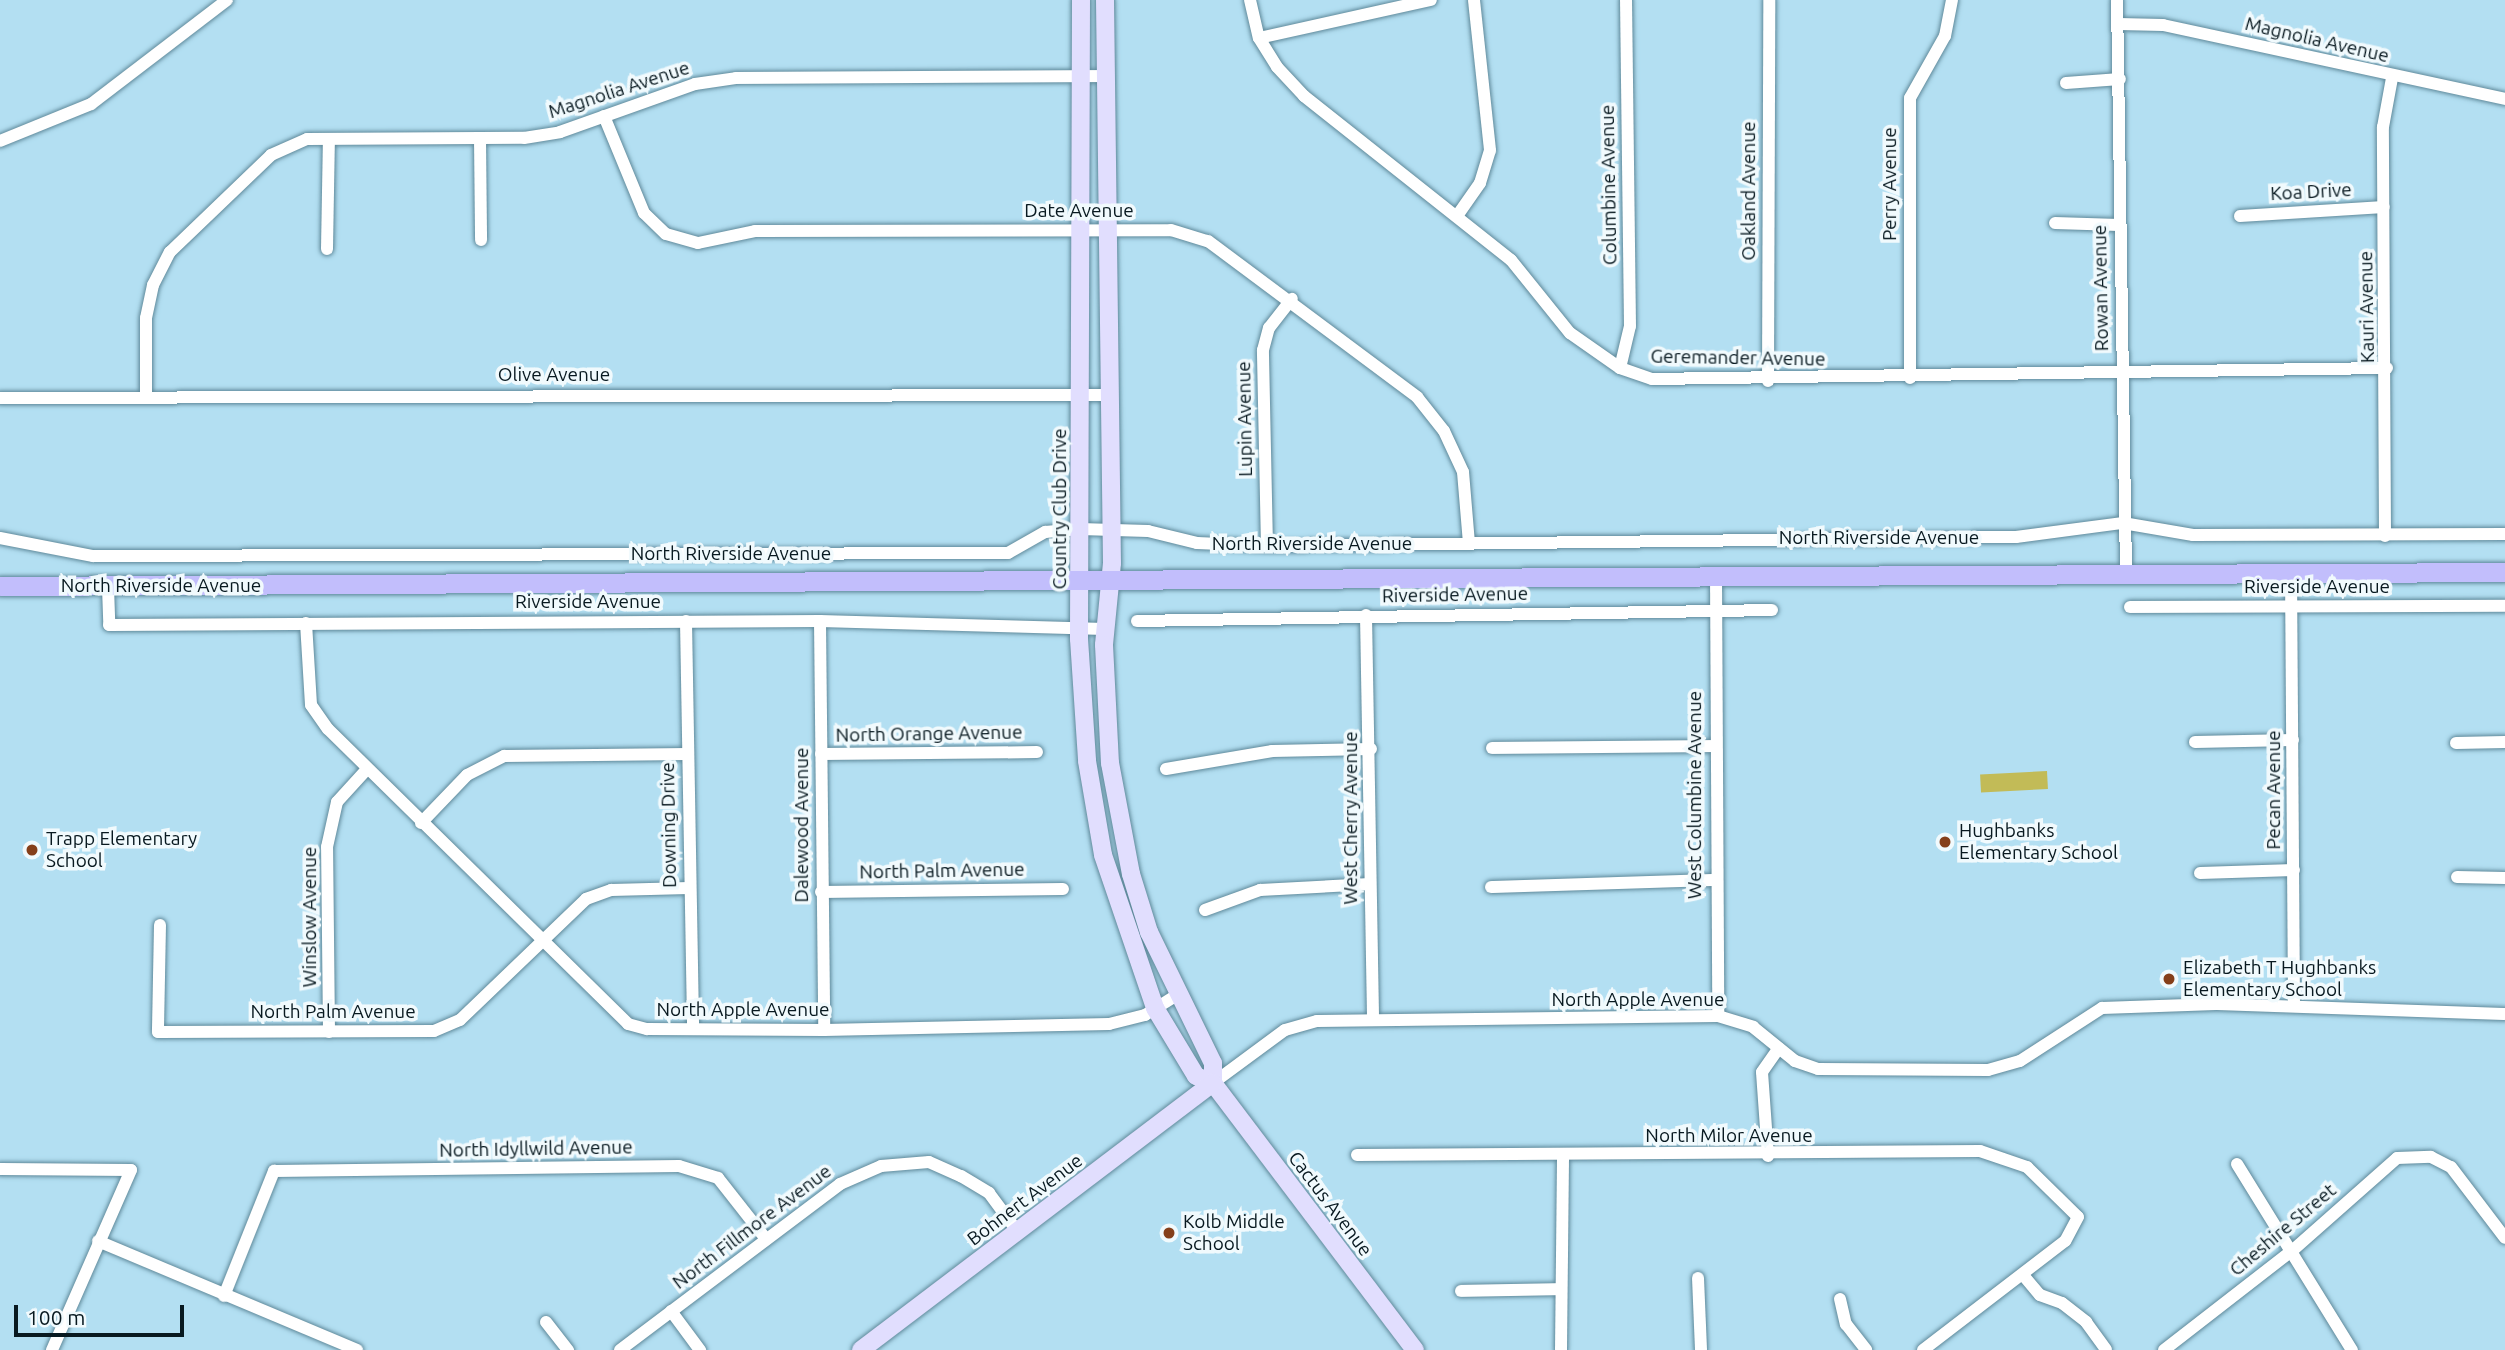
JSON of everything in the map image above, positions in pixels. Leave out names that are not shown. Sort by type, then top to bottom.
[{"type":"main road","name":"North Riverside Avenue","points":[[0,586],[964,579],[1083,583],[1716,574],[2126,576],[2505,572]]},
{"type":"street","points":[[0,141],[91,104],[227,0]]},
{"type":"street","name":"Country Club Drive","points":[[1081,0],[1080,529],[1083,583],[1080,628],[1087,761],[1103,855],[1155,1009],[1196,1076],[1213,1083]]},
{"type":"street","points":[[1105,0],[1107,395],[1111,530],[1110,582],[1104,637],[1105,709],[1120,826],[1149,932],[1176,996],[1213,1063],[1213,1083]]},
{"type":"street","name":"Geremander Avenue","points":[[1250,0],[1259,38],[1277,67],[1304,96],[1511,260],[1570,333],[1620,368],[1652,379],[1768,381],[2122,369],[2387,368]]},
{"type":"street","points":[[1259,38],[1431,0]]},
{"type":"street","points":[[1457,216],[1480,183],[1490,150],[1474,0]]},
{"type":"street","name":"Columbine Avenue","points":[[1620,368],[1630,326],[1626,0]]},
{"type":"street","name":"Oakland Avenue","points":[[1768,381],[1769,0]]},
{"type":"street","name":"Perry Avenue","points":[[1910,378],[1910,98],[1945,36],[1952,0]]},
{"type":"street","name":"Rowan Avenue","points":[[2117,0],[2123,523],[2126,576]]},
{"type":"street","name":"Magnolia Avenue","points":[[2119,24],[2163,25],[2392,78],[2505,99]]},
{"type":"street","name":"Magnolia Avenue","points":[[146,398],[146,318],[153,285],[170,252],[271,155],[307,139],[480,138],[560,132],[695,84],[736,78],[1105,76]]},
{"type":"street","name":"Kauri Avenue","points":[[2385,536],[2387,368],[2383,127],[2392,78]]},
{"type":"street","points":[[2066,83],[2120,79]]},
{"type":"street","name":"Date Avenue","points":[[604,116],[644,213],[666,234],[698,243],[755,231],[1171,230],[1208,241],[1292,299],[1417,397],[1444,431],[1463,472],[1469,543]]},
{"type":"street","points":[[480,138],[481,240]]},
{"type":"street","points":[[327,249],[329,139]]},
{"type":"street","name":"Koa Drive","points":[[2240,216],[2384,207]]},
{"type":"street","points":[[2054,223],[2119,225]]},
{"type":"street","name":"Lupin Avenue","points":[[1267,546],[1263,350],[1269,328],[1292,299]]},
{"type":"street","name":"Olive Avenue","points":[[0,398],[1107,395]]},
{"type":"street","name":"North Riverside Avenue","points":[[0,538],[93,556],[1008,553],[1045,532],[1080,529],[1148,531],[1197,543],[1267,546],[2017,537],[2123,523],[2193,535],[2505,534]]},
{"type":"street","name":"West Columbine Avenue","points":[[1716,574],[1713,746],[1718,1016]]},
{"type":"street","name":"Pecan Avenue","points":[[2291,574],[2294,1006]]},
{"type":"street","name":"Riverside Avenue","points":[[108,587],[109,625],[820,621],[1080,628],[1104,637]]},
{"type":"street","name":"Riverside Avenue","points":[[2130,607],[2505,606]]},
{"type":"street","name":"Riverside Avenue","points":[[1138,621],[1772,610]]},
{"type":"street","name":"West Cherry Avenue","points":[[1366,615],[1371,749],[1373,1020]]},
{"type":"street","name":"Downing Drive","points":[[686,621],[692,1028]]},
{"type":"street","name":"Dalewood Avenue","points":[[820,621],[824,1030]]},
{"type":"street","name":"North Apple Avenue","points":[[306,623],[311,705],[367,769],[628,1024],[824,1030],[1109,1024],[1155,1009],[1176,996]]},
{"type":"street","points":[[2195,742],[2293,740]]},
{"type":"street","points":[[2456,743],[2505,742]]},
{"type":"street","points":[[1492,748],[1713,746]]},
{"type":"street","points":[[1166,769],[1272,751],[1371,749]]},
{"type":"street","name":"North Orange Avenue","points":[[821,754],[1037,752]]},
{"type":"street","points":[[421,822],[467,775],[503,756],[687,754]]},
{"type":"street","name":"Winslow Avenue","points":[[329,1032],[327,847],[337,803],[367,769]]},
{"type":"street","points":[[2200,873],[2294,870]]},
{"type":"street","points":[[2457,877],[2505,878]]},
{"type":"street","points":[[1491,887],[1714,880]]},
{"type":"street","points":[[1205,910],[1260,890],[1370,884]]},
{"type":"street","name":"North Palm Avenue","points":[[160,925],[158,1032],[434,1031],[460,1020],[540,939],[586,899],[611,890],[689,888]]},
{"type":"street","name":"North Palm Avenue","points":[[821,892],[1063,889]]},
{"type":"street","name":"North Apple Avenue","points":[[1213,1083],[1285,1030],[1317,1021],[1718,1016],[1753,1027],[1779,1048],[1818,1069],[1988,1070],[2020,1061],[2102,1008],[2216,1004],[2505,1014]]},
{"type":"street","points":[[1768,1156],[1762,1072],[1779,1048]]},
{"type":"street","name":"Bohnert Avenue","points":[[861,1350],[1213,1083]]},
{"type":"street","name":"Cactus Avenue","points":[[1213,1083],[1415,1350]]},
{"type":"street","name":"North Milor Avenue","points":[[1357,1155],[1768,1156],[1980,1151],[2026,1167],[2078,1217],[2065,1241],[2023,1275]]},
{"type":"street","points":[[1561,1350],[1563,1155]]},
{"type":"street","name":"Cheshire Street","points":[[2164,1350],[2293,1250],[2397,1158],[2431,1157],[2451,1167],[2505,1238]]},
{"type":"street","name":"North Fillmore Avenue","points":[[620,1350],[766,1239],[859,1173],[929,1162],[989,1193],[1018,1232]]},
{"type":"street","points":[[2237,1164],[2293,1250],[2352,1350]]},
{"type":"street","name":"North Idyllwild Avenue","points":[[224,1296],[274,1171],[679,1166],[718,1178],[766,1239]]},
{"type":"street","points":[[0,1169],[131,1170],[52,1350]]},
{"type":"street","points":[[99,1241],[357,1350]]},
{"type":"street","points":[[1923,1350],[2023,1275],[2040,1295],[2062,1303],[2086,1322],[2106,1350]]},
{"type":"street","points":[[1698,1278],[1701,1350]]},
{"type":"street","points":[[1461,1291],[1561,1289]]},
{"type":"street","points":[[1840,1299],[1846,1324],[1866,1350]]},
{"type":"street","points":[[671,1311],[700,1350]]},
{"type":"street","points":[[546,1322],[568,1350]]},
{"type":"shaded area","points":[[2047,771],[2048,789],[1981,792],[1980,775]]},
{"type":"place","name":"Hughbanks Elementary School","points":[[1945,842]]},
{"type":"place","name":"Trapp Elementary School","points":[[32,850]]},
{"type":"place","name":"Elizabeth T Hughbanks Elementary School","points":[[2169,979]]},
{"type":"place","name":"Kolb Middle School","points":[[1169,1233]]}]
